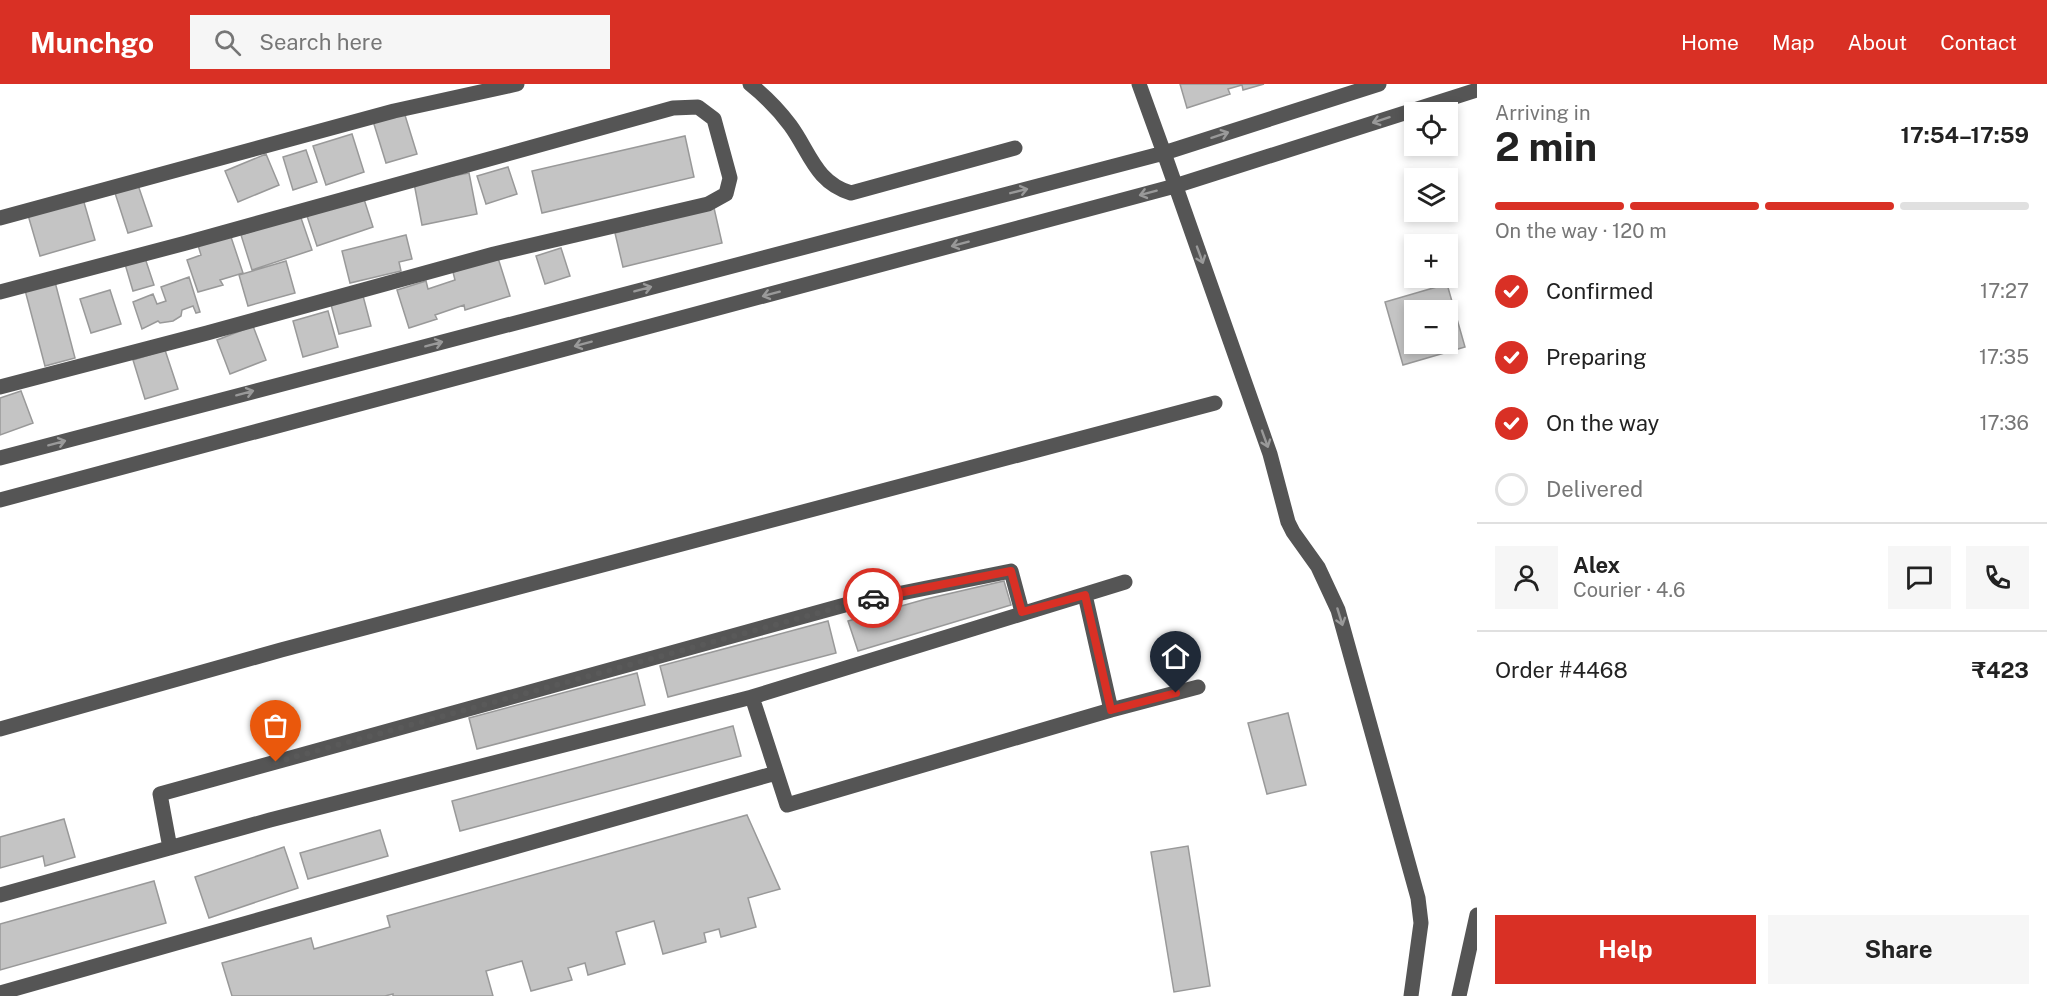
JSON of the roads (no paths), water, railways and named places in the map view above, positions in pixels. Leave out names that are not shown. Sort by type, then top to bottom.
[{"type":"street","points":[[0,218],[394,111],[517,84]]},
{"type":"street","points":[[750,84],[768,99],[790,125],[811,161],[824,177],[837,189],[851,193],[1015,148]]},
{"type":"street","points":[[1139,84],[1270,453],[1288,522],[1318,567],[1338,610],[1418,898],[1421,923],[1411,996]]},
{"type":"street","points":[[0,458],[1164,153],[1379,84]]},
{"type":"street","points":[[0,500],[1175,186],[1477,90]]},
{"type":"street","points":[[0,292],[673,108],[698,107],[714,119],[730,178],[726,194],[708,204],[494,255],[0,387]]},
{"type":"street","points":[[0,729],[292,647],[1215,403]]},
{"type":"street","points":[[170,848],[160,794],[829,609],[1011,571],[1022,612]]},
{"type":"street","points":[[0,894],[270,820],[752,697],[1125,582]]},
{"type":"street","points":[[1085,595],[1111,710]]},
{"type":"street","points":[[752,697],[787,804],[1198,687]]},
{"type":"street","points":[[0,993],[776,773]]},
{"type":"street","points":[[1459,996],[1477,915]]}]
